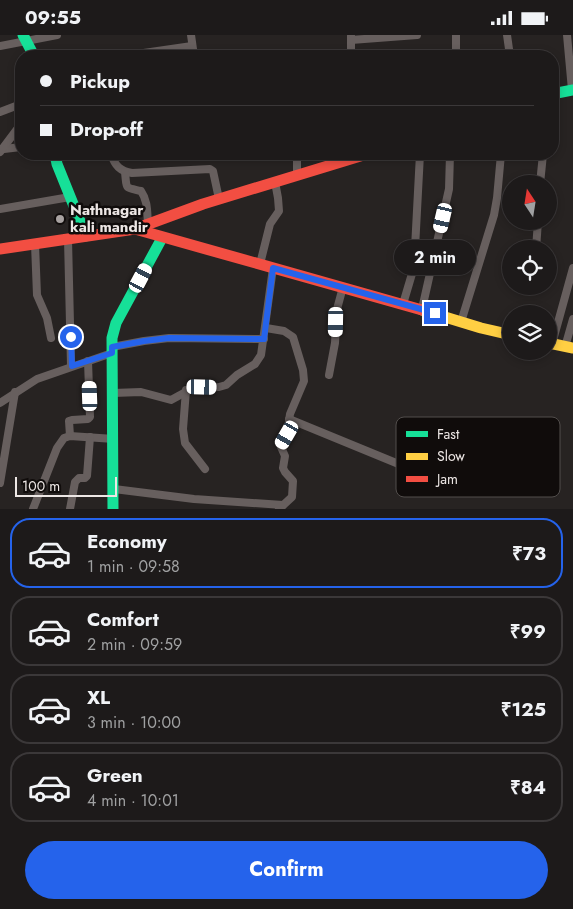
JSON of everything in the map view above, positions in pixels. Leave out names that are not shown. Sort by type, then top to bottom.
[{"type":"main road","points":[[26,38],[31,50]]},
{"type":"main road","points":[[559,93],[572,90]]},
{"type":"main road","points":[[56,160],[86,236]]},
{"type":"main road","points":[[0,249],[135,229],[219,199],[343,160]]},
{"type":"main road","points":[[135,229],[502,332]]},
{"type":"main road","points":[[113,509],[112,350],[116,323],[162,238]]},
{"type":"street","points":[[0,46],[26,38],[57,35]]},
{"type":"street","points":[[191,35],[193,50]]},
{"type":"street","points":[[351,38],[418,35]]},
{"type":"street","points":[[456,35],[456,50]]},
{"type":"street","points":[[507,35],[509,50]]},
{"type":"street","points":[[567,35],[572,90]]},
{"type":"street","points":[[169,50],[192,47]]},
{"type":"street","points":[[0,112],[15,107]]},
{"type":"street","points":[[2,150],[15,130]]},
{"type":"street","points":[[2,150],[15,148]]},
{"type":"street","points":[[114,160],[120,170],[132,173],[210,169],[213,171],[219,199]]},
{"type":"street","points":[[297,160],[298,175]]},
{"type":"street","points":[[404,304],[414,267],[420,160]]},
{"type":"street","points":[[422,309],[449,189],[450,160]]},
{"type":"street","points":[[461,321],[494,215],[498,198],[501,160]]},
{"type":"street","points":[[541,175],[542,160]]},
{"type":"street","points":[[125,172],[128,189],[141,191],[145,197],[148,224]]},
{"type":"street","points":[[260,264],[270,224],[278,211],[279,205],[275,182]]},
{"type":"street","points":[[0,209],[70,197]]},
{"type":"street","points":[[68,239],[72,366]]},
{"type":"street","points":[[35,244],[37,295],[47,318],[51,338]]},
{"type":"street","points":[[113,393],[142,392],[171,400],[193,388],[226,385],[255,365],[261,355],[264,339],[273,268]]},
{"type":"street","points":[[557,320],[573,268]]},
{"type":"street","points":[[329,375],[335,343],[337,309],[343,287]]},
{"type":"street","points":[[569,347],[573,319]]},
{"type":"street","points":[[114,489],[255,506],[281,507],[290,500],[293,491],[293,481],[283,468],[285,456],[281,449],[287,435],[289,419],[304,381],[303,370],[293,337],[284,331],[266,328]]},
{"type":"street","points":[[0,403],[37,379],[88,361],[112,350],[144,341],[169,338],[264,339]]},
{"type":"street","points":[[70,436],[69,421],[88,419],[90,417],[88,361]]},
{"type":"street","points":[[186,391],[183,429],[185,443],[205,469]]},
{"type":"street","points":[[0,480],[15,392]]},
{"type":"street","points":[[289,419],[396,463]]},
{"type":"street","points":[[33,509],[60,441],[70,436],[114,439]]},
{"type":"street","points":[[70,509],[76,479],[87,475],[90,437]]},
{"type":"traffic: fast","points":[[23,35],[31,50]]},
{"type":"traffic: fast","points":[[559,93],[573,90]]},
{"type":"traffic: fast","points":[[56,160],[86,236]]},
{"type":"traffic: fast","points":[[113,509],[112,338],[116,323],[162,238]]},
{"type":"traffic: slow","points":[[422,310],[502,333]]},
{"type":"traffic: slow","points":[[557,345],[573,348]]},
{"type":"traffic: jam","points":[[0,249],[135,229],[203,204],[347,160]]},
{"type":"traffic: jam","points":[[135,229],[422,310]]},
{"type":"place","name":"Nathnagar kali mandir","points":[[60,219]]},
{"type":"route","points":[[71,337],[72,366],[112,353],[112,347],[157,339],[264,339],[273,268],[435,313]]}]
